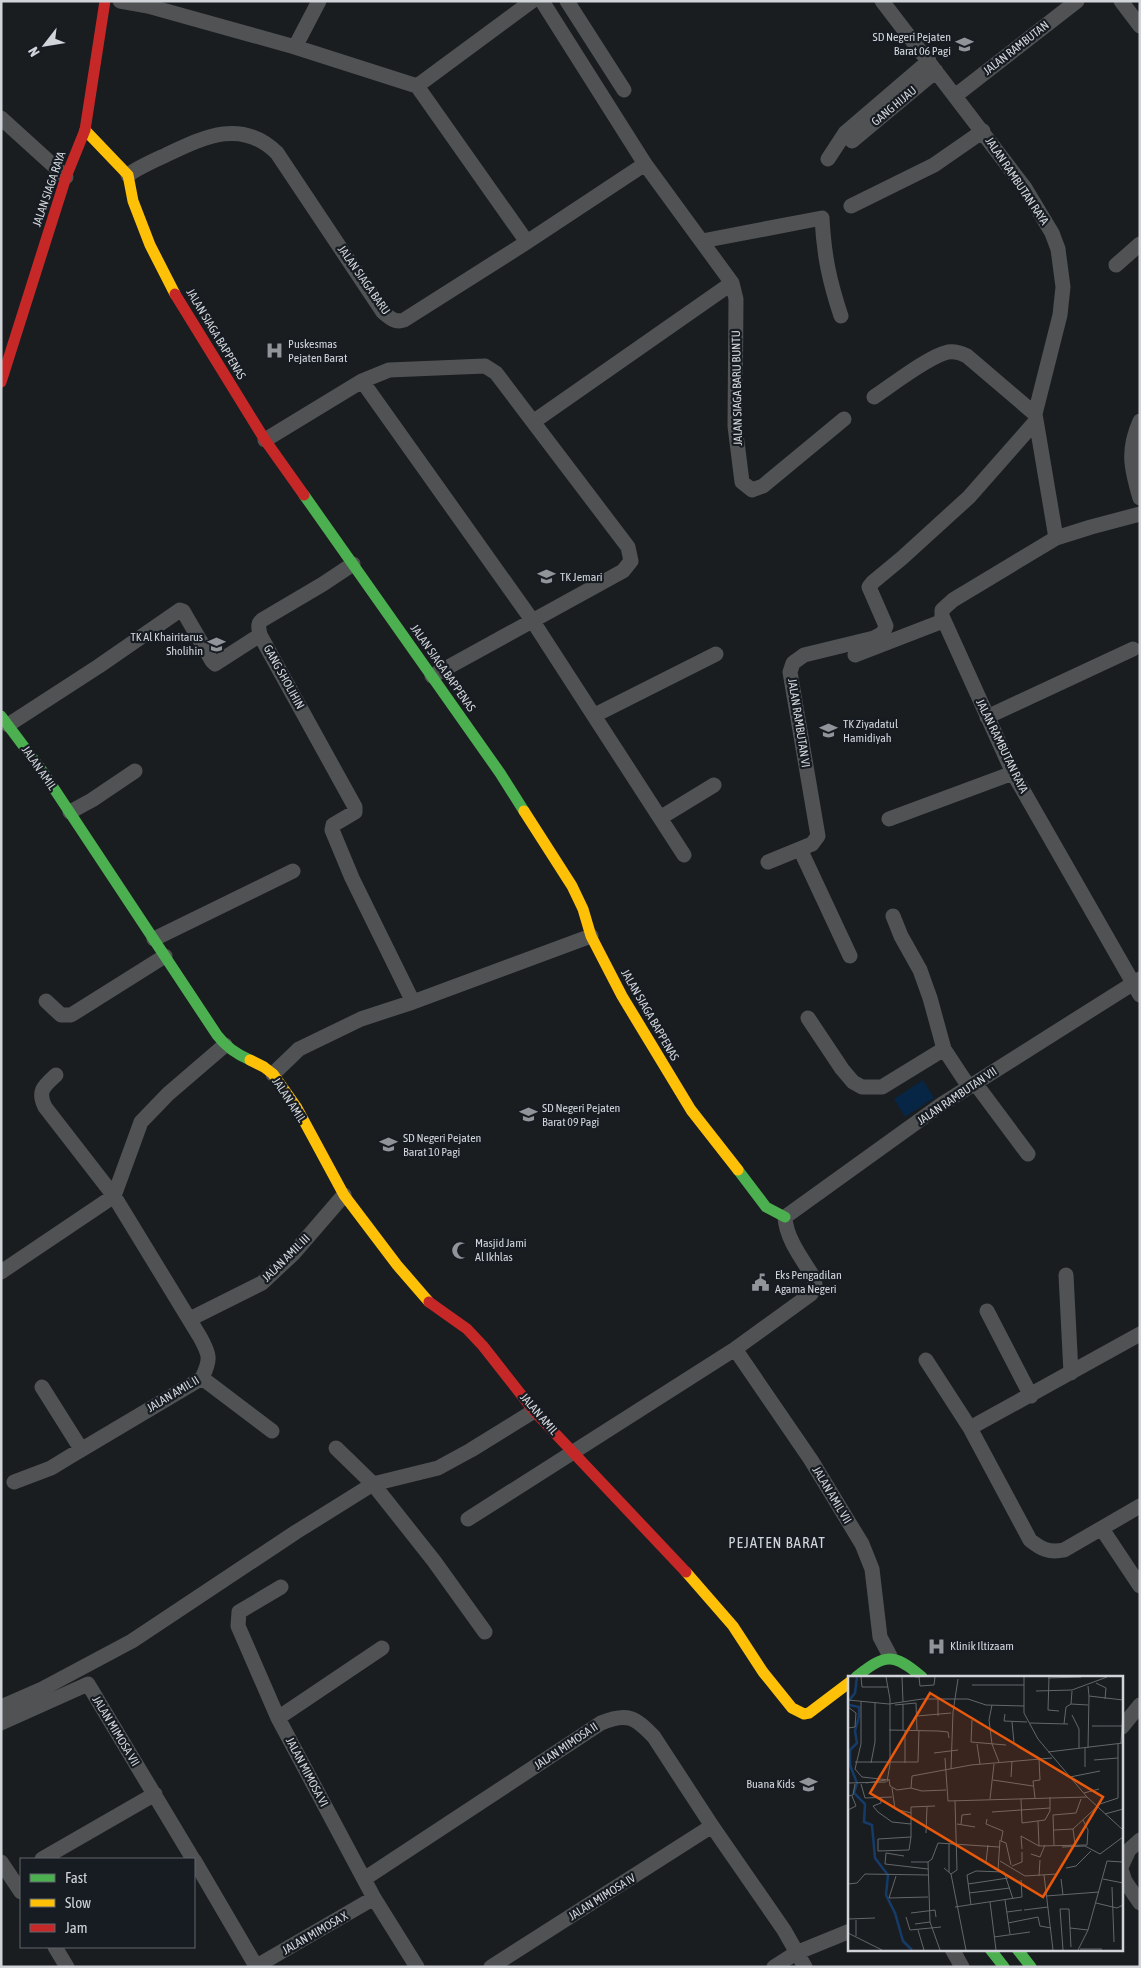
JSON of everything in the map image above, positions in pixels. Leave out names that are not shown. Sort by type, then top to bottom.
[{"type":"street","name":"JALAN SIAGA RAYA","points":[[2,375],[66,177],[85,130],[106,1]]},
{"type":"street","points":[[120,1],[148,6],[295,47],[417,86],[527,242]]},
{"type":"street","points":[[295,47],[319,1]]},
{"type":"street","points":[[417,86],[532,1]]},
{"type":"street","points":[[533,422],[732,284],[645,164],[542,1]]},
{"type":"street","points":[[567,1],[624,90]]},
{"type":"street","name":"JALAN RAMBUTAN RAYA","points":[[882,1],[983,131],[1040,210],[1052,233],[1062,269],[1063,287],[1060,315],[1035,418],[1056,538]]},
{"type":"street","name":"JALAN RAMBUTAN","points":[[956,96],[1077,1]]},
{"type":"street","points":[[1121,1],[1140,26]]},
{"type":"street","points":[[828,159],[844,133],[933,66]]},
{"type":"street","name":"GANG HIJAU","points":[[852,140],[933,66]]},
{"type":"street","points":[[1,118],[66,177]]},
{"type":"street","points":[[85,130],[128,175]]},
{"type":"street","points":[[851,206],[934,165],[983,131]]},
{"type":"street","name":"JALAN SIAGA BARU","points":[[128,175],[198,140],[213,135],[232,133],[266,142],[277,153],[383,312],[394,320],[399,321],[404,320],[527,242],[645,164]]},
{"type":"street","name":"JALAN SIAGA BAPPENAS","points":[[128,175],[132,202],[173,290],[265,440],[517,798],[572,886],[584,909],[591,936],[622,996],[691,1110],[766,1206],[785,1217]]},
{"type":"street","points":[[702,241],[822,218],[824,251],[831,285],[841,316]]},
{"type":"street","points":[[1116,265],[1140,244]]},
{"type":"street","name":"JALAN SIAGA BARU BUNTU","points":[[732,284],[736,300],[735,426],[744,486],[752,490],[763,486],[844,419]]},
{"type":"street","points":[[874,397],[934,358],[955,352],[967,356],[1035,418]]},
{"type":"street","points":[[265,440],[378,374],[395,369],[485,366],[496,373],[628,547],[631,556],[628,567],[623,572],[432,676]]},
{"type":"street","points":[[362,382],[532,620],[684,855]]},
{"type":"street","name":"JALAN RAMBUTAN VI","points":[[768,862],[812,844],[818,836],[790,672],[793,663],[804,655],[874,638],[883,633],[886,626],[869,587],[969,497],[1035,418]]},
{"type":"street","points":[[1140,421],[1133,436],[1130,450],[1132,467],[1140,498]]},
{"type":"street","points":[[855,655],[943,621],[942,610],[953,600],[1056,538],[1140,514]]},
{"type":"street","points":[[260,635],[258,626],[262,620],[353,564]]},
{"type":"street","name":"GANG SHOLIHIN","points":[[4,720],[99,666],[180,610],[183,611],[215,664],[260,635],[355,807],[355,812],[333,825],[332,830],[352,878],[413,1002]]},
{"type":"street","name":"JALAN RAMBUTAN RAYA","points":[[943,621],[1013,773],[1138,986]]},
{"type":"street","points":[[987,718],[1133,649]]},
{"type":"street","points":[[595,715],[716,654]]},
{"type":"street","name":"JALAN AMIL","points":[[4,720],[70,812],[199,1010],[225,1045],[273,1074],[297,1108],[344,1195],[397,1265],[427,1300],[467,1329],[496,1362],[534,1411],[702,1590],[733,1626],[763,1672],[792,1708],[804,1714],[809,1713],[848,1684]]},
{"type":"street","points":[[70,812],[92,800],[135,771]]},
{"type":"street","points":[[889,819],[1013,773]]},
{"type":"street","points":[[660,818],[714,785]]},
{"type":"street","points":[[800,849],[850,956]]},
{"type":"street","points":[[154,939],[292,871]]},
{"type":"street","points":[[894,916],[901,936],[920,970],[944,1048],[1028,1154]]},
{"type":"street","points":[[273,1074],[299,1049],[361,1019],[413,1002],[591,936]]},
{"type":"street","points":[[46,1001],[61,1015],[71,1015],[165,956]]},
{"type":"street","name":"JALAN RAMBUTAN VII","points":[[785,1217],[972,1085],[1138,986]]},
{"type":"street","points":[[808,1018],[842,1068],[853,1082],[862,1087],[882,1087],[944,1048]]},
{"type":"street","points":[[1,1272],[114,1196],[141,1122],[168,1094],[225,1045]]},
{"type":"street","name":"JALAN AMIL II","points":[[14,1482],[51,1468],[202,1378],[209,1357],[207,1349],[190,1319],[114,1196],[53,1118],[42,1100],[42,1090],[56,1075]]},
{"type":"street","name":"JALAN AMIL III","points":[[190,1319],[262,1283],[293,1254],[344,1195]]},
{"type":"street","points":[[468,1519],[572,1451],[735,1349],[811,1294],[814,1288],[814,1278],[789,1236],[785,1226],[785,1217]]},
{"type":"street","points":[[1066,1275],[1071,1373]]},
{"type":"street","points":[[988,1311],[1031,1396]]},
{"type":"street","points":[[970,1428],[1031,1396],[1140,1334]]},
{"type":"street","name":"JALAN AMIL VII","points":[[735,1349],[811,1460],[862,1544],[872,1569],[880,1638],[890,1656]]},
{"type":"street","points":[[926,1360],[970,1428],[1030,1540],[1039,1547],[1047,1551],[1064,1550],[1140,1506]]},
{"type":"street","points":[[202,1378],[272,1432]]},
{"type":"street","points":[[42,1387],[81,1449]]},
{"type":"street","points":[[1,1707],[42,1689],[132,1641],[296,1532],[373,1484],[438,1468],[534,1411]]},
{"type":"street","points":[[336,1448],[373,1484],[434,1561],[485,1632]]},
{"type":"street","points":[[1102,1529],[1140,1586]]},
{"type":"street","name":"JALAN MIMOSA VI","points":[[281,1587],[239,1612],[238,1626],[278,1718],[374,1898],[418,1967]]},
{"type":"street","points":[[278,1718],[382,1648]]},
{"type":"street","points":[[857,1676],[877,1660],[890,1656],[905,1663],[921,1676]]},
{"type":"street","name":"JALAN MIMOSA VII","points":[[1,1723],[88,1684],[193,1858]]},
{"type":"street","points":[[1124,1725],[1140,1706]]},
{"type":"street","name":"JALAN MIMOSA II","points":[[364,1880],[601,1722],[621,1716],[631,1718],[642,1724],[654,1737],[712,1826],[784,1930],[805,1967]]},
{"type":"street","points":[[44,1858],[154,1794]]},
{"type":"street","name":"JALAN MIMOSA IV","points":[[492,1967],[712,1826]]},
{"type":"street","points":[[1124,1860],[1130,1844]]},
{"type":"street","points":[[1,1862],[16,1874],[20,1888]]},
{"type":"street","name":"JALAN MIMOSA VII","points":[[195,1862],[256,1966]]},
{"type":"street","points":[[1124,1878],[1140,1902]]},
{"type":"street","name":"JALAN MIMOSA X","points":[[256,1966],[374,1898]]},
{"type":"street","points":[[774,1967],[796,1953],[848,1932]]},
{"type":"street","points":[[56,1948],[67,1967]]},
{"type":"street","points":[[953,1950],[962,1967]]},
{"type":"street","points":[[991,1950],[1004,1967]]},
{"type":"street","points":[[1018,1950],[1031,1967]]},
{"type":"shaded area","points":[[923,1080],[934,1098],[905,1117],[894,1099]]},
{"type":"traffic: fast","points":[[304,495],[500,773],[524,811]]},
{"type":"traffic: fast","points":[[1,716],[43,772],[217,1035],[232,1050],[250,1060]]},
{"type":"traffic: fast","points":[[738,1170],[766,1207],[785,1217]]},
{"type":"traffic: fast","points":[[857,1676],[874,1664],[889,1659],[904,1663],[921,1676]]},
{"type":"traffic: fast","points":[[991,1950],[1004,1967]]},
{"type":"traffic: fast","points":[[1018,1950],[1031,1967]]},
{"type":"traffic: slow","points":[[85,130],[128,175],[133,201],[150,245],[175,294]]},
{"type":"traffic: slow","points":[[524,811],[572,886],[583,909],[591,936],[622,996],[691,1110],[738,1170]]},
{"type":"traffic: slow","points":[[250,1060],[273,1074],[297,1108],[344,1195],[397,1265],[429,1302]]},
{"type":"traffic: slow","points":[[686,1572],[733,1626],[763,1672],[792,1708],[804,1714],[809,1713],[848,1684]]},
{"type":"traffic: jam","points":[[1,382],[66,177],[85,130],[105,1]]},
{"type":"traffic: jam","points":[[175,294],[265,440],[304,495]]},
{"type":"traffic: jam","points":[[429,1302],[467,1329],[483,1346],[534,1411],[686,1572]]},
{"type":"place","name":"SD Negeri Pejaten Barat 06 Pagi","points":[[965,44]]},
{"type":"place","name":"Puskesmas Pejaten Barat","points":[[274,351]]},
{"type":"place","name":"TK Jemari","points":[[546,577]]},
{"type":"place","name":"TK Al Khairitarus Sholihin","points":[[217,644]]},
{"type":"place","name":"TK Ziyadatul Hamidiyah","points":[[829,731]]},
{"type":"place","name":"SD Negeri Pejaten Barat 09 Pagi","points":[[528,1115]]},
{"type":"place","name":"SD Negeri Pejaten Barat 10 Pagi","points":[[389,1145]]},
{"type":"place","name":"Masjid Jami Al Ikhlas","points":[[461,1250]]},
{"type":"place","name":"Eks Pengadilan Agama Negeri","points":[[761,1282]]},
{"type":"place","name":"Klinik Iltizaam","points":[[936,1646]]},
{"type":"place","name":"Buana Kids","points":[[809,1784]]},
{"type":"district","name":"PEJATEN BARAT","points":[[777,1543]]}]
